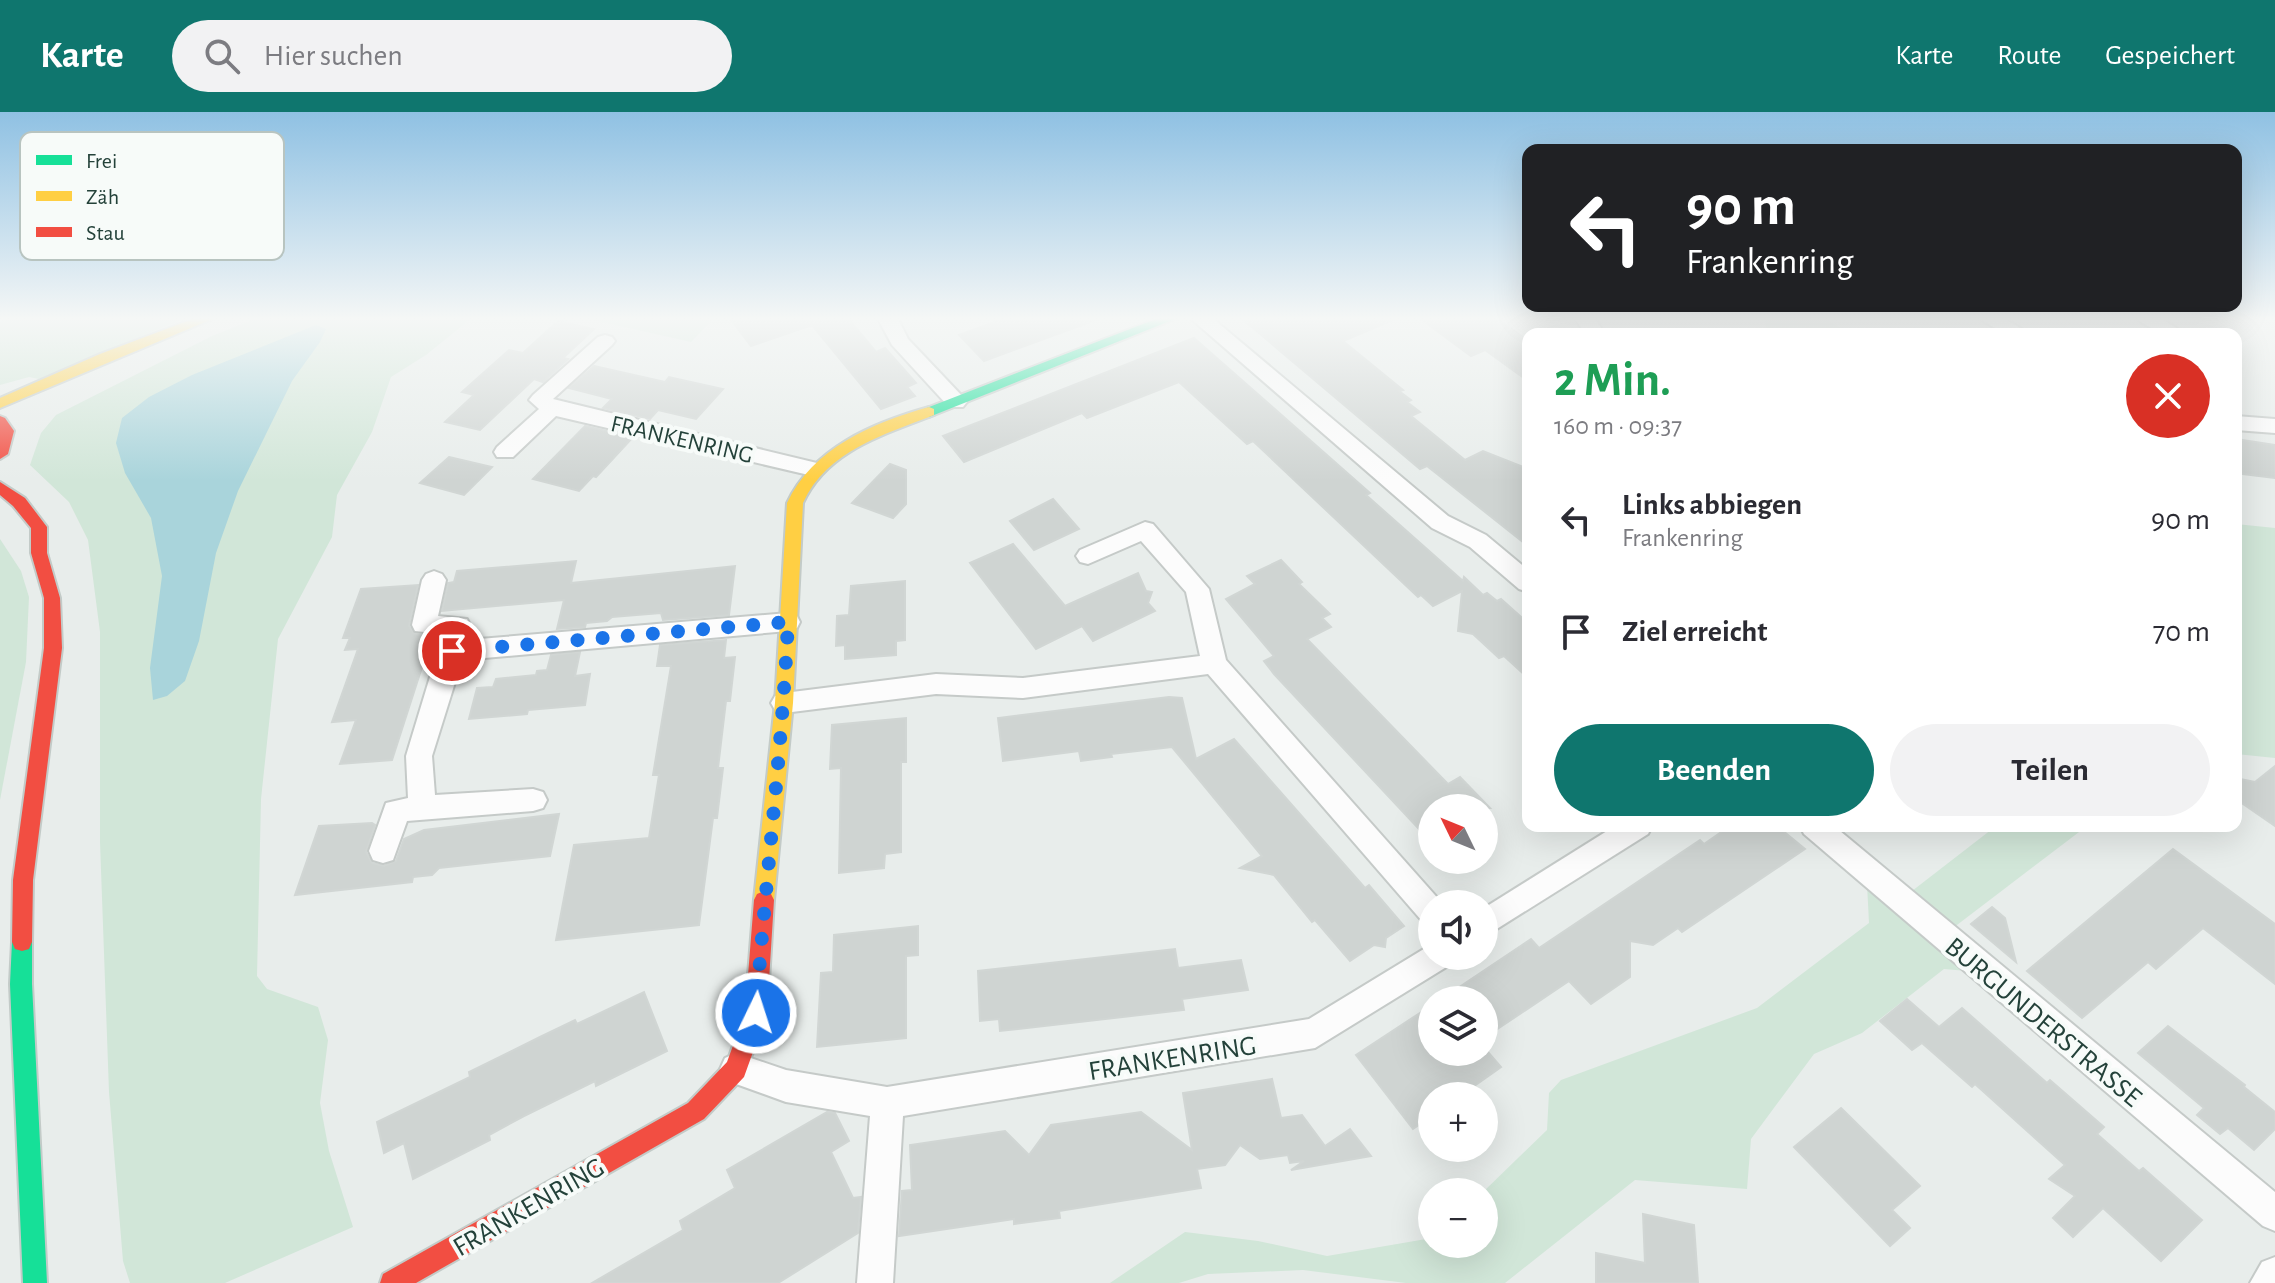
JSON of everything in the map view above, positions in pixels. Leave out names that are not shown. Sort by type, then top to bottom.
[{"type":"street","points":[[0,403],[72,372]]},
{"type":"street","points":[[0,454],[14,421],[101,372]]},
{"type":"street","points":[[505,452],[552,408],[540,400],[571,372]]},
{"type":"street","points":[[928,372],[956,402]]},
{"type":"street","points":[[813,469],[861,439],[1033,372]]},
{"type":"street","points":[[1263,372],[1440,522],[1478,541],[1522,578]]},
{"type":"street","name":"FRANKENRING","points":[[392,1283],[696,1111],[736,1069],[756,1013],[766,870],[784,703],[795,503],[800,487],[813,469],[552,408]]},
{"type":"street","points":[[2242,423],[2275,426]]},
{"type":"street","points":[[0,487],[19,502],[39,527],[39,553],[52,598],[53,648],[23,880],[21,984],[35,1283]]},
{"type":"street","points":[[1088,556],[1145,530],[1197,589],[1214,664],[1418,896]]},
{"type":"street","points":[[20,537],[39,553]]},
{"type":"street","points":[[422,807],[419,756],[458,625],[424,625],[434,580]]},
{"type":"street","points":[[452,651],[788,622]]},
{"type":"street","points":[[784,703],[936,684],[1023,688],[1214,664]]},
{"type":"street","points":[[383,851],[396,811],[533,800]]},
{"type":"street","points":[[1498,915],[1629,832]]},
{"type":"street","name":"BURGUNDERSTRASSE","points":[[1821,832],[2275,1214]]},
{"type":"street","name":"FRANKENRING","points":[[736,1069],[786,1086],[887,1103],[1315,1033],[1418,968]]},
{"type":"street","points":[[875,1283],[887,1103]]},
{"type":"street","points":[[2268,1283],[2275,1275]]},
{"type":"green space","points":[[0,372],[57,372],[39,379],[29,377],[0,385]]},
{"type":"green space","points":[[142,372],[400,372],[391,377],[372,432],[337,495],[332,537],[278,639],[261,799],[257,976],[267,989],[318,1007],[328,1040],[320,1103],[329,1151],[353,1227],[225,1283],[130,1283],[123,1261],[109,1092],[100,842],[100,632],[88,540],[69,502],[30,465],[41,433],[56,415]]},
{"type":"green space","points":[[2242,525],[2275,528],[2275,758],[2242,755]]},
{"type":"green space","points":[[0,539],[21,571],[29,597],[26,662],[0,800]]},
{"type":"green space","points":[[1988,832],[2079,832],[1953,928],[1912,891]]},
{"type":"green space","points":[[1867,884],[1967,971],[1944,969],[1862,1033],[1814,1054],[1751,1139],[1747,1189],[1635,1180],[1505,1283],[1406,1283],[1303,1270],[1208,1274],[1179,1283],[1110,1283],[1185,1232],[1258,1241],[1327,1256],[1418,1240],[1418,1258],[1498,1258],[1497,1178],[1547,1130],[1549,1093],[1561,1080],[1757,1008],[1869,923]]},
{"type":"water","points":[[200,372],[299,372],[238,491],[216,553],[199,641],[185,681],[167,696],[153,700],[150,668],[162,576],[151,518],[125,473],[116,443],[122,418],[149,397]]},
{"type":"building","points":[[485,372],[554,372],[543,382],[534,379],[480,430],[445,422],[474,395],[462,392]]},
{"type":"building","points":[[588,372],[619,372],[665,382],[669,377],[723,389],[696,419],[658,410],[650,419],[603,408],[612,399],[569,388]]},
{"type":"building","points":[[850,372],[906,372],[916,383],[907,387],[915,396],[881,409]]},
{"type":"building","points":[[1108,372],[1232,372],[1370,493],[1366,495],[1463,581],[1464,577],[1483,595],[1487,593],[1497,601],[1501,599],[1522,618],[1522,672],[1504,656],[1499,658],[1473,634],[1458,631],[1462,591],[1433,606],[1421,595],[1418,597],[1253,441],[1247,444],[1179,382],[1087,418],[1082,413],[964,462],[943,436]]},
{"type":"building","points":[[1305,372],[1381,372],[1403,390],[1399,391],[1411,400],[1407,402],[1420,412],[1411,416],[1465,460],[1483,451],[1522,467],[1522,541],[1427,466],[1420,469]]},
{"type":"building","points":[[585,426],[633,437],[579,491],[533,479]]},
{"type":"building","points":[[2242,440],[2275,445],[2275,478],[2243,474]]},
{"type":"building","points":[[449,457],[492,467],[464,495],[420,483]]},
{"type":"building","points":[[890,464],[906,470],[906,504],[893,518],[852,503]]},
{"type":"building","points":[[1053,499],[1079,529],[1034,550],[1010,521]]},
{"type":"building","points":[[1013,544],[1065,606],[1138,573],[1146,591],[1152,592],[1148,603],[1155,611],[1093,641],[1082,626],[1036,649],[970,563]]},
{"type":"building","points":[[1281,560],[1302,582],[1299,584],[1330,614],[1322,618],[1331,627],[1307,639],[1448,784],[1460,777],[1476,794],[1418,794],[1418,828],[1264,661],[1274,656],[1226,599],[1255,584],[1247,576]]},
{"type":"building","points":[[576,561],[571,583],[735,566],[729,615],[663,620],[661,613],[612,617],[607,621],[586,623],[585,627],[557,629],[564,600],[442,611],[448,583],[454,582],[457,571]]},
{"type":"building","points":[[905,581],[905,640],[896,641],[896,655],[845,659],[845,645],[836,646],[837,616],[849,615],[851,586]]},
{"type":"building","points":[[418,585],[409,626],[415,634],[432,636],[392,760],[340,764],[356,720],[332,722],[358,649],[345,650],[350,638],[343,638],[361,589]]},
{"type":"building","points":[[726,640],[724,658],[735,657],[718,768],[723,768],[717,818],[713,818],[699,925],[556,940],[574,845],[649,838],[659,775],[653,775],[671,666],[657,666],[660,645]]},
{"type":"building","points":[[580,652],[575,676],[590,674],[585,705],[469,719],[477,688],[493,687],[496,679],[536,675],[537,671],[547,670],[551,655]]},
{"type":"building","points":[[1182,698],[1196,759],[1234,739],[1365,888],[1369,885],[1404,926],[1386,938],[1385,947],[1374,945],[1350,961],[1315,920],[1312,922],[1274,875],[1240,868],[1262,856],[1172,747],[1081,761],[1079,751],[1003,761],[998,718]]},
{"type":"building","points":[[906,718],[906,762],[901,762],[901,852],[885,854],[884,868],[839,873],[841,768],[830,769],[832,725]]},
{"type":"building","points":[[2275,766],[2275,826],[2242,803],[2242,779],[2255,782]]},
{"type":"building","points":[[559,814],[550,856],[439,868],[432,875],[413,877],[412,882],[295,895],[319,826],[372,823],[375,825],[366,852],[372,863],[384,866],[396,861],[404,839],[424,830]]},
{"type":"building","points":[[1721,832],[1784,832],[1805,849],[1682,932],[1678,928],[1653,945],[1630,941],[1630,977],[1591,1004],[1569,981],[1498,1029],[1498,986],[1461,986],[1485,970],[1498,970],[1498,961],[1531,939],[1539,948],[1700,840],[1704,844]]},
{"type":"building","points":[[2173,849],[2275,924],[2275,984],[2203,928],[2156,969],[2148,962],[2082,1018],[2027,971]]},
{"type":"building","points":[[1992,907],[2005,918],[2016,962],[1971,924]]},
{"type":"building","points":[[918,926],[918,955],[906,956],[906,1038],[817,1047],[821,973],[833,972],[834,935]]},
{"type":"building","points":[[1175,949],[1178,968],[1241,960],[1248,990],[1182,999],[1184,1010],[1000,1031],[999,1019],[980,1021],[978,971]]},
{"type":"building","points":[[644,992],[667,1051],[596,1086],[595,1081],[524,1116],[489,1135],[490,1140],[413,1179],[404,1143],[384,1153],[377,1122],[470,1077],[469,1072],[540,1037],[575,1020],[577,1024]]},
{"type":"building","points":[[1907,999],[1939,1027],[1962,1008],[2047,1083],[2050,1080],[2104,1127],[2097,1134],[2139,1171],[2143,1168],[2202,1220],[2161,1261],[2103,1208],[2073,1237],[2053,1218],[2075,1196],[2049,1179],[2065,1165],[1975,1084],[1972,1087],[1922,1043],[1912,1050],[1880,1021]]},
{"type":"building","points":[[1418,1014],[1418,1066],[1498,1066],[1498,1064],[1501,1067],[1480,1082],[1418,1082],[1418,1126],[1413,1129],[1356,1055]]},
{"type":"building","points":[[2168,1026],[2275,1112],[2275,1129],[2254,1150],[2228,1128],[2220,1134],[2197,1115],[2204,1108],[2138,1053]]},
{"type":"building","points":[[1272,1079],[1281,1118],[1302,1115],[1325,1146],[1350,1129],[1371,1156],[1291,1170],[1304,1161],[1290,1163],[1288,1155],[1260,1159],[1240,1145],[1225,1165],[1197,1169],[1201,1188],[1059,1211],[1060,1218],[1014,1224],[1014,1219],[899,1236],[902,1191],[912,1190],[910,1145],[1005,1131],[1029,1155],[1051,1125],[1141,1112],[1192,1150],[1183,1093]]},
{"type":"building","points":[[1841,1108],[1920,1186],[1892,1210],[1910,1228],[1890,1246],[1794,1147]]},
{"type":"building","points":[[827,1112],[835,1113],[849,1141],[831,1152],[853,1198],[861,1197],[858,1233],[778,1283],[592,1283],[683,1230],[680,1221],[735,1188],[727,1170]]},
{"type":"building","points":[[1643,1214],[1694,1225],[1698,1283],[1596,1283],[1596,1253],[1645,1263]]},
{"type":"traffic: fast","points":[[929,412],[1033,372]]},
{"type":"traffic: fast","points":[[22,942],[21,984],[35,1283]]},
{"type":"traffic: slow","points":[[0,403],[72,372]]},
{"type":"traffic: slow","points":[[764,900],[784,703],[795,503],[804,484],[832,455],[870,435],[929,412]]},
{"type":"traffic: jam","points":[[0,421],[7,431],[0,454]]},
{"type":"traffic: jam","points":[[0,487],[19,502],[39,527],[39,553],[52,598],[53,648],[23,880],[22,942]]},
{"type":"traffic: jam","points":[[392,1283],[696,1111],[736,1069],[756,1013],[764,900]]},
{"type":"route","points":[[452,651],[788,622],[784,703],[766,870],[756,1013]]}]
